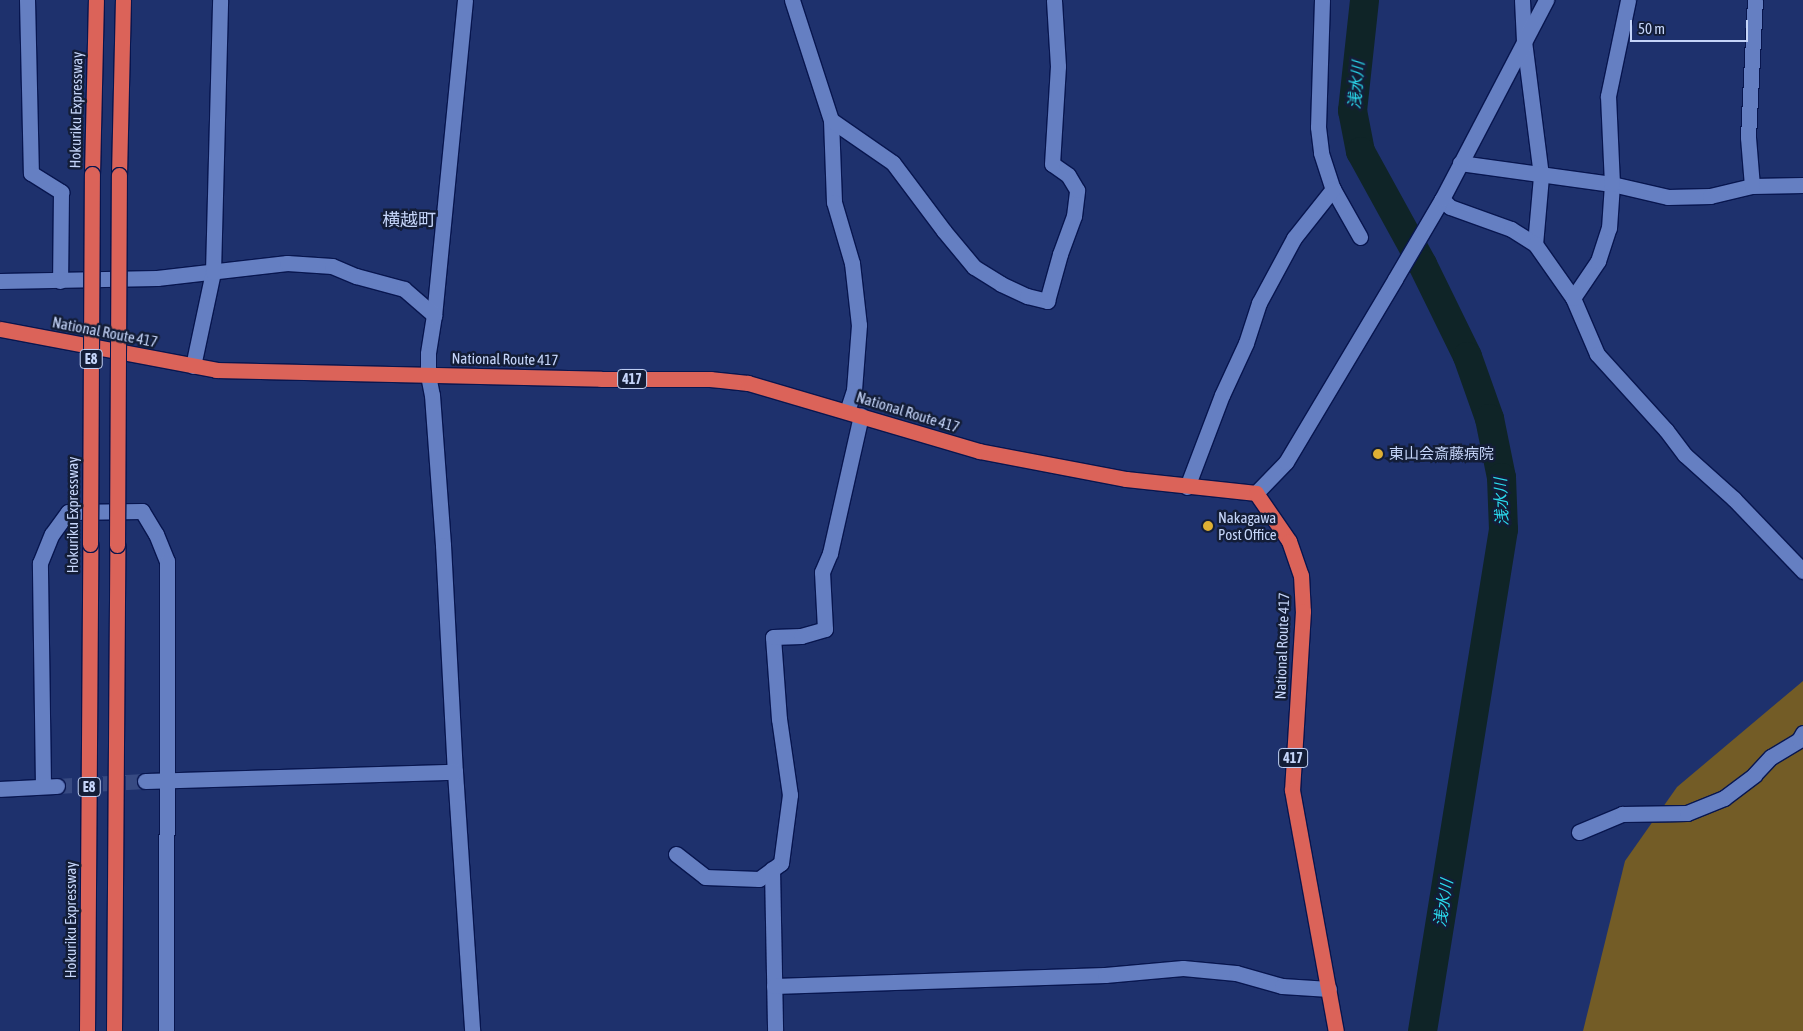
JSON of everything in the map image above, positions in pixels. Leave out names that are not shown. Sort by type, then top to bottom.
[{"type":"highway","name":"Hokuriku Expressway","points":[[88,1031],[92,174],[96,0]]},
{"type":"highway","name":"E8","points":[[114,1031],[119,175],[123,0]]},
{"type":"highway","points":[[120,138],[130,0]]},
{"type":"highway","name":"National Route 417","points":[[0,329],[216,370],[710,379],[748,384],[854,413],[979,451],[1063,468],[1187,487],[1256,493],[1289,541],[1301,575],[1303,611],[1292,790],[1336,1031]]},
{"type":"street","points":[[27,0],[31,172],[61,192],[60,281]]},
{"type":"street","points":[[193,366],[213,272],[220,0]]},
{"type":"street","points":[[465,0],[434,315],[428,354],[428,375],[432,395],[443,545],[455,772],[472,1031]]},
{"type":"street","points":[[676,854],[705,877],[759,879],[781,863],[790,795],[779,719],[772,637],[801,636],[825,629],[822,572],[830,553],[854,413],[859,325],[852,263],[834,202],[831,120],[792,0]]},
{"type":"street","points":[[831,120],[893,163],[974,267],[1001,284],[1027,296],[1047,301],[1060,254],[1074,216],[1077,190],[1068,175],[1052,164],[1058,66],[1054,0]]},
{"type":"street","points":[[1322,0],[1318,127],[1320,153],[1333,189],[1360,237]]},
{"type":"street","points":[[1522,0],[1524,41],[1541,176],[1535,244]]},
{"type":"street","points":[[1256,493],[1286,462],[1395,279],[1440,202],[1546,0]]},
{"type":"street","points":[[1573,298],[1598,262],[1609,228],[1612,184],[1608,96],[1628,0]]},
{"type":"street","points":[[1752,186],[1748,137],[1755,0]]},
{"type":"street","points":[[1460,163],[1541,176],[1612,184],[1668,198],[1710,196],[1752,186],[1803,185]]},
{"type":"street","points":[[1187,487],[1222,395],[1246,343],[1259,303],[1294,238],[1333,189]]},
{"type":"street","points":[[1440,202],[1511,230],[1535,244],[1573,298],[1597,354],[1666,430],[1685,455],[1734,499],[1803,571]]},
{"type":"street","points":[[0,281],[157,278],[287,263],[332,266],[356,276],[404,289],[434,315]]},
{"type":"street","points":[[0,789],[50,786],[40,563],[52,534],[68,512],[142,511],[156,534],[167,561],[166,1031]]},
{"type":"street","points":[[1579,832],[1622,814],[1687,813],[1724,798],[1754,775],[1771,757],[1799,740],[1803,732]]},
{"type":"street","points":[[145,781],[455,772]]},
{"type":"street","points":[[772,869],[775,1031]]},
{"type":"street","points":[[774,986],[1105,975],[1183,968],[1236,973],[1282,986],[1329,989]]},
{"type":"shaded area","points":[[1803,681],[1803,1031],[1583,1031],[1625,861],[1677,787]]},
{"type":"waterway","name":"浅水川","points":[[1364,0],[1352,110],[1360,151],[1422,264],[1467,356],[1489,418],[1501,477],[1503,529],[1422,1031]]},
{"type":"tunnel","points":[[57,786],[145,781]]},
{"type":"place","name":"東山会斎藤病院","points":[[1378,454]]},
{"type":"place","name":"Nakagawa Post Office","points":[[1208,526]]},
{"type":"district","name":"横越町","points":[[409,220]]}]
